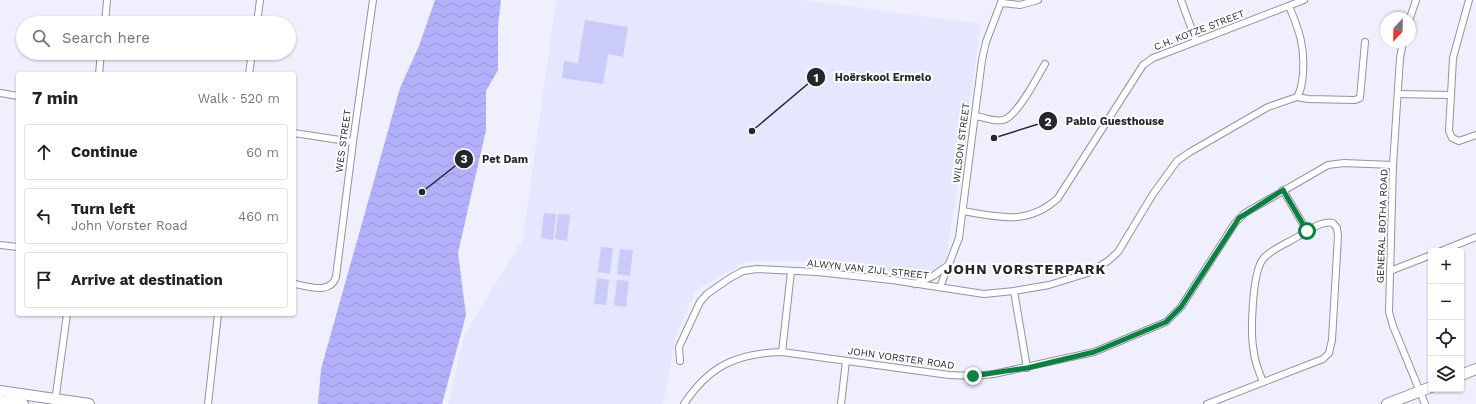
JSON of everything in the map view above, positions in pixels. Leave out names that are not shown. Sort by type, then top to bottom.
[{"type":"main road","points":[[1464,374],[1476,369]]},
{"type":"main road","points":[[1387,404],[1428,387]]},
{"type":"main road","points":[[0,391],[55,401],[89,404]]},
{"type":"main road","points":[[0,400],[23,404]]},
{"type":"street","points":[[106,16],[107,0]]},
{"type":"street","points":[[258,16],[260,0]]},
{"type":"street","name":"WES STREET","points":[[296,284],[323,288],[332,285],[336,277],[373,0]]},
{"type":"street","points":[[1002,1],[1020,5],[1038,0]]},
{"type":"street","points":[[1181,0],[1196,42]]},
{"type":"street","name":"C.H. KOTZE STREET","points":[[963,211],[1002,218],[1020,217],[1052,203],[1063,189],[1139,69],[1153,58],[1304,0]]},
{"type":"street","points":[[1412,12],[1416,0]]},
{"type":"street","points":[[1469,0],[1454,58],[1450,95],[1450,136],[1459,141],[1476,135]]},
{"type":"street","name":"WILSON STREET","points":[[940,287],[958,244],[984,52],[1002,1]]},
{"type":"street","points":[[1289,6],[1301,37],[1304,54],[1302,87],[1297,97],[1308,99],[1359,99],[1361,97],[1365,42]]},
{"type":"street","name":"GENERAL BOTHA ROAD","points":[[1402,48],[1393,164],[1390,318],[1425,404]]},
{"type":"street","points":[[99,72],[100,60]]},
{"type":"street","points":[[249,72],[251,60]]},
{"type":"street","points":[[975,116],[997,120],[1008,118],[1019,106],[1046,64]]},
{"type":"street","points":[[0,93],[16,96]]},
{"type":"street","points":[[1398,94],[1450,95]]},
{"type":"street","name":"ALWYN VAN ZIJL STREET","points":[[680,361],[679,347],[698,307],[707,294],[743,271],[757,269],[791,272],[816,272],[940,287],[984,294],[1014,291],[1069,280],[1088,273],[1108,261],[1118,252],[1153,194],[1177,161],[1268,107],[1297,97]]},
{"type":"street","points":[[296,133],[353,142]]},
{"type":"street","name":"JOHN VORSTER ROAD","points":[[684,404],[705,378],[724,364],[756,353],[782,352],[962,376],[994,374],[1027,368],[1094,352],[1166,322],[1181,307],[1239,218],[1283,190],[1328,165],[1344,163],[1393,164]]},
{"type":"street","points":[[1283,190],[1307,231]]},
{"type":"street","points":[[1207,404],[1263,382],[1323,358],[1331,348],[1337,228],[1334,224],[1329,222],[1307,231],[1266,256],[1257,270],[1254,294],[1253,345],[1255,359],[1263,382]]},
{"type":"street","points":[[1450,248],[1475,239]]},
{"type":"street","points":[[0,245],[16,247]]},
{"type":"street","points":[[1390,272],[1428,256]]},
{"type":"street","points":[[915,284],[933,276],[948,265]]},
{"type":"street","points":[[782,352],[791,272]]},
{"type":"street","points":[[1014,291],[1027,368]]},
{"type":"street","points":[[55,401],[67,316]]},
{"type":"street","points":[[208,404],[218,316]]},
{"type":"street","points":[[841,404],[846,361]]},
{"type":"shaded area","points":[[556,0],[801,0],[981,24],[946,260],[935,270],[910,274],[802,261],[747,261],[696,290],[675,338],[663,404],[448,404],[464,336],[523,239]]},
{"type":"shaded area","points":[[585,20],[628,27],[623,57],[608,54],[603,84],[562,78],[564,61],[578,63]]},
{"type":"shaded area","points":[[544,213],[556,214],[553,240],[541,238]]},
{"type":"shaded area","points":[[558,214],[570,215],[567,241],[555,239]]},
{"type":"shaded area","points":[[601,247],[613,248],[610,274],[598,272]]},
{"type":"shaded area","points":[[620,249],[633,250],[630,276],[617,274]]},
{"type":"shaded area","points":[[597,278],[609,280],[606,305],[594,304]]},
{"type":"shaded area","points":[[617,280],[629,281],[626,307],[614,305]]},
{"type":"water","points":[[435,0],[501,0],[498,26],[498,70],[486,91],[486,130],[458,253],[466,315],[442,404],[318,404],[321,369],[400,88],[419,46]]},
{"type":"place","name":"Hoërskool Ermelo","points":[[752,131]]},
{"type":"place","name":"Pablo Guesthouse","points":[[994,138]]},
{"type":"place","name":"Pet Dam","points":[[422,192]]},
{"type":"district","name":"JOHN VORSTERPARK","points":[[1025,269]]},
{"type":"route","points":[[973,376],[1027,368],[1094,352],[1166,322],[1181,307],[1239,218],[1283,190],[1307,231]]}]
